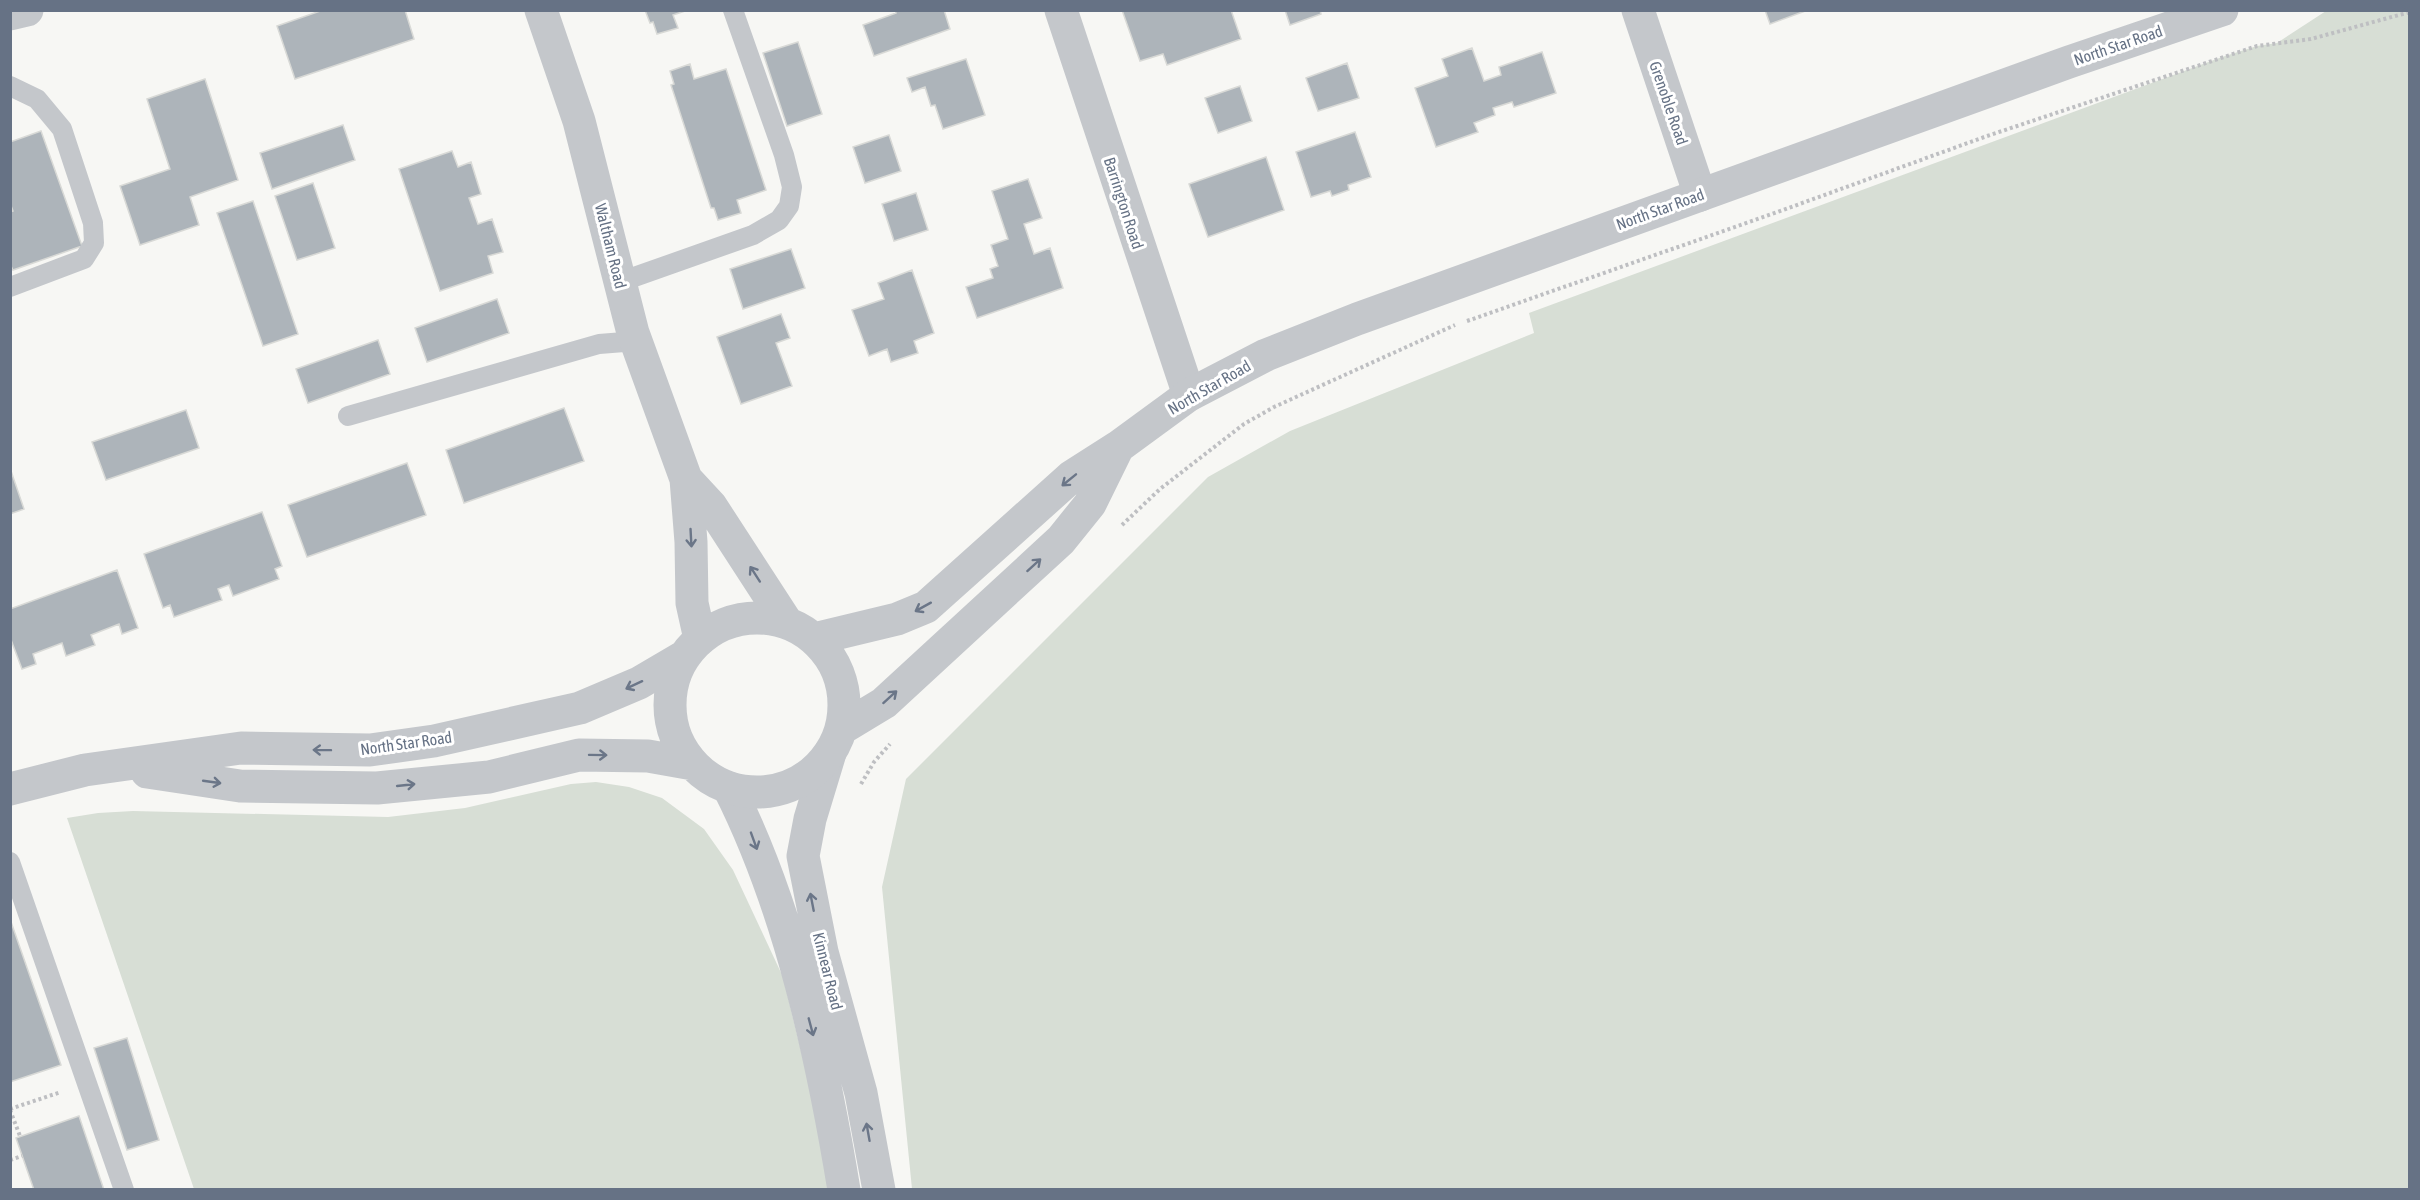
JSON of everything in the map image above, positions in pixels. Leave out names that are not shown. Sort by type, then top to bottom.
[{"type":"street","points":[[10,14],[27,10]]},
{"type":"street","name":"Waltham Road","points":[[541,10],[579,121],[637,341],[686,479],[691,542],[692,647]]},
{"type":"street","name":"Barrington Road","points":[[1061,10],[1188,395]]},
{"type":"street","name":"Grenoble Road","points":[[1638,10],[1700,195]]},
{"type":"street","name":"North Star Road","points":[[801,631],[897,619],[926,607],[1071,477],[1118,447],[1188,395],[1266,355],[1357,319],[1700,195],[2069,62],[2222,10]]},
{"type":"street","name":"North Star Road","points":[[836,741],[884,703],[1061,540],[1090,504],[1118,447]]},
{"type":"street","name":"Waltham Road","points":[[686,479],[711,506],[801,631]]},
{"type":"street","points":[[765,618],[801,631],[831,658],[841,680],[844,705],[836,741],[818,768],[803,780],[786,788],[766,792],[748,792],[729,788],[710,778],[693,764],[677,739],[670,711],[673,682],[692,647],[720,626],[742,619],[765,618]]},
{"type":"street","name":"North Star Road","points":[[10,789],[85,770],[241,748],[370,750],[434,741],[580,708],[639,683],[692,647]]},
{"type":"street","name":"Kinnear Road","points":[[836,741],[810,819],[803,856],[822,952],[861,1093],[879,1190]]},
{"type":"street","name":"North Star Road","points":[[112,767],[240,786],[377,788],[489,777],[579,755],[648,756],[693,764]]},
{"type":"street","name":"Kinnear Road","points":[[729,788],[752,834],[789,945],[830,1100],[844,1190]]},
{"type":"lane","points":[[620,282],[753,235],[778,220],[789,206],[792,187],[784,155],[733,10]]},
{"type":"lane","points":[[10,86],[37,99],[62,129],[93,223],[94,243],[84,259],[10,287]]},
{"type":"lane","points":[[348,416],[599,344],[637,341]]},
{"type":"lane","points":[[10,862],[124,1190]]},
{"type":"path","points":[[1121,527],[1160,489],[1244,424],[1274,407],[1455,325],[1987,136],[2248,49],[2311,39],[2409,12]]},
{"type":"path","points":[[860,786],[874,762],[893,741]]},
{"type":"path","points":[[20,1137],[10,1109],[87,1083]]},
{"type":"path","points":[[10,1160],[22,1156]]},
{"type":"shaded area","points":[[2326,11],[2409,11],[2409,1189],[912,1189],[882,887],[906,779],[1208,477],[1290,431],[1534,333],[1529,313],[2222,57],[2257,46],[2277,43]]},
{"type":"shaded area","points":[[596,782],[629,787],[662,798],[704,829],[733,870],[783,977],[825,1149],[831,1189],[194,1189],[67,818],[133,811],[388,817],[465,808],[571,784]]},
{"type":"building","points":[[323,10],[405,10],[414,39],[295,79],[277,26]]},
{"type":"building","points":[[645,10],[688,10],[673,15],[678,28],[657,34]]},
{"type":"building","points":[[895,10],[944,10],[950,29],[874,56],[863,25],[896,13]]},
{"type":"building","points":[[1122,10],[1231,10],[1241,39],[1167,65],[1163,54],[1140,61]]},
{"type":"building","points":[[1285,10],[1320,10],[1321,14],[1290,25]]},
{"type":"building","points":[[1765,10],[1808,10],[1770,24]]},
{"type":"building","points":[[798,42],[822,114],[787,126],[763,53]]},
{"type":"building","points":[[1472,48],[1484,81],[1501,75],[1499,67],[1542,52],[1556,93],[1514,107],[1512,102],[1493,108],[1495,115],[1474,123],[1478,132],[1436,147],[1415,88],[1448,76],[1442,59]]},
{"type":"building","points":[[966,59],[985,115],[943,129],[935,105],[931,106],[925,87],[912,92],[907,78]]},
{"type":"building","points":[[1347,63],[1359,98],[1318,111],[1306,78]]},
{"type":"building","points":[[690,64],[694,79],[726,69],[766,190],[737,200],[741,213],[718,220],[714,208],[711,208],[671,85],[674,84],[670,71]]},
{"type":"building","points":[[205,79],[238,180],[190,197],[199,225],[140,245],[120,186],[170,169],[147,99]]},
{"type":"building","points":[[1240,86],[1252,121],[1218,133],[1205,98]]},
{"type":"building","points":[[343,125],[355,160],[272,189],[260,153]]},
{"type":"building","points":[[41,131],[82,246],[13,270],[10,264],[10,212],[13,211],[10,203],[10,142]]},
{"type":"building","points":[[1355,132],[1371,177],[1348,185],[1349,190],[1332,196],[1330,191],[1311,197],[1296,152]]},
{"type":"building","points":[[889,135],[901,171],[865,183],[853,147]]},
{"type":"building","points":[[452,151],[458,167],[471,162],[481,194],[469,198],[478,224],[492,219],[503,252],[488,256],[493,273],[440,291],[399,169]]},
{"type":"building","points":[[1266,157],[1284,210],[1208,237],[1189,184]]},
{"type":"building","points":[[1028,179],[1042,218],[1024,224],[1034,254],[1050,248],[1063,288],[977,318],[966,287],[993,278],[990,269],[998,266],[991,245],[1008,239],[992,191]]},
{"type":"building","points":[[313,183],[335,248],[297,260],[275,196]]},
{"type":"building","points":[[916,193],[928,230],[894,241],[882,204]]},
{"type":"building","points":[[253,201],[298,334],[263,346],[217,213]]},
{"type":"building","points":[[791,249],[805,288],[743,309],[730,269]]},
{"type":"building","points":[[912,270],[934,333],[914,341],[918,353],[891,362],[887,349],[869,356],[852,310],[884,299],[878,283]]},
{"type":"building","points":[[497,299],[509,333],[427,362],[415,328]]},
{"type":"building","points":[[781,314],[790,338],[776,343],[792,386],[741,404],[717,337]]},
{"type":"building","points":[[378,340],[390,374],[308,403],[296,369]]},
{"type":"building","points":[[564,408],[584,461],[464,503],[446,450]]},
{"type":"building","points":[[186,410],[199,448],[106,480],[92,442]]},
{"type":"building","points":[[407,463],[426,515],[307,557],[288,505]]},
{"type":"building","points":[[10,471],[24,509],[10,514]]},
{"type":"building","points":[[262,512],[282,566],[275,569],[279,579],[233,596],[229,585],[218,589],[222,600],[174,617],[170,605],[163,608],[144,554]]},
{"type":"building","points":[[117,570],[138,628],[122,634],[119,624],[91,635],[95,645],[66,656],[62,643],[33,654],[36,664],[22,669],[10,637],[10,609]]},
{"type":"building","points":[[10,919],[61,1065],[10,1082]]},
{"type":"building","points":[[127,1038],[159,1140],[127,1150],[94,1048]]},
{"type":"building","points":[[79,1116],[104,1190],[34,1190],[16,1138]]}]
